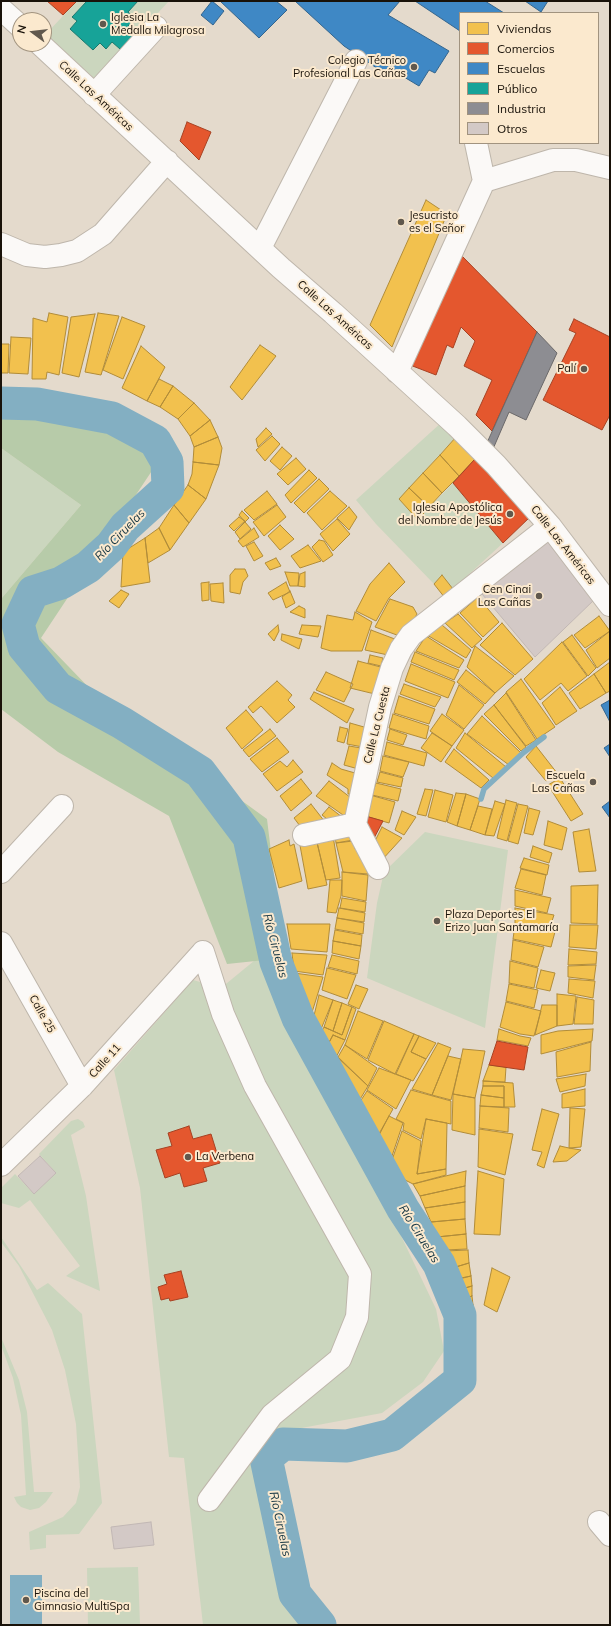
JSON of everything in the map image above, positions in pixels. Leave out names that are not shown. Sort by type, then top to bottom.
[{"type":"street","points":[[1,9],[12,19]]},
{"type":"street","points":[[94,94],[156,27]]},
{"type":"street","name":"Calle Las Américas","points":[[49,52],[260,248],[457,426],[496,465],[550,526],[610,605]]},
{"type":"street","points":[[260,248],[356,61]]},
{"type":"street","points":[[397,372],[484,181],[476,144]]},
{"type":"street","points":[[484,181],[553,160],[576,160],[610,168]]},
{"type":"street","points":[[1,244],[27,255],[53,256],[77,251],[103,234],[167,161]]},
{"type":"street","name":"Calle La Cuesta","points":[[355,824],[380,707],[401,649],[411,635],[422,625],[550,526]]},
{"type":"street","points":[[1,872],[62,806]]},
{"type":"street","points":[[304,835],[355,824],[378,868]]},
{"type":"street","name":"Calle 25","points":[[1,943],[82,1086]]},
{"type":"street","name":"Calle 11","points":[[1,1165],[82,1086],[203,952],[223,1014],[256,1086],[360,1274],[357,1317],[340,1359],[272,1415],[209,1500]]},
{"type":"green space","points":[[77,1],[87,1],[72,16],[77,21],[70,29],[93,50],[100,43],[112,42],[120,49],[135,33],[128,26],[135,18],[128,12],[138,1],[169,1],[96,80],[52,40],[52,28]]},
{"type":"green space","points":[[1,396],[89,401],[173,439],[41,638],[96,695],[267,819],[284,958],[227,964],[169,816],[58,752],[1,709],[1,599],[81,505],[1,448]]},
{"type":"green space","points":[[442,422],[456,437],[399,499],[418,519],[453,483],[503,543],[453,589],[442,576],[434,584],[376,524],[356,500]]},
{"type":"green space","points":[[1,448],[81,505],[1,599]]},
{"type":"green space","name":"Plaza Deportes El Erizo Juan Santamaría","points":[[425,832],[508,850],[485,1028],[367,978],[377,903],[384,872]]},
{"type":"green space","points":[[260,956],[338,1115],[391,1215],[436,1309],[444,1351],[423,1382],[382,1413],[248,1438],[286,1600],[305,1625],[203,1625],[184,1458],[169,1457],[140,1188],[114,1070],[193,980],[221,988]]},
{"type":"green space","points":[[78,1119],[83,1122],[85,1127],[71,1135],[86,1196],[100,1291],[66,1276],[80,1266],[30,1200],[19,1208],[1,1203],[1,1188],[15,1174],[34,1194],[56,1173],[39,1154],[71,1121]]},
{"type":"green space","points":[[1,1237],[37,1290],[48,1283],[82,1314],[102,1503],[79,1534],[46,1535],[46,1548],[30,1550],[29,1532],[63,1517],[76,1503],[80,1487],[76,1424],[65,1370],[52,1330],[19,1266],[1,1242]]},
{"type":"green space","points":[[1,1337],[19,1380],[27,1412],[34,1492],[53,1492],[46,1502],[39,1508],[30,1510],[21,1507],[14,1497],[26,1495],[21,1415],[13,1378],[1,1345]]},
{"type":"green space","points":[[138,1567],[140,1625],[88,1625],[87,1568]]},
{"type":"water","name":"Piscina del Gimnasio MultiSpa","points":[[10,1575],[42,1575],[42,1625],[10,1625]]},
{"type":"building: Viviendas","points":[[426,200],[447,214],[392,347],[370,325]]},
{"type":"building: Viviendas","points":[[49,313],[68,317],[59,375],[47,372],[46,379],[32,379],[33,318],[47,322]]},
{"type":"building: Viviendas","points":[[98,313],[119,316],[101,375],[85,372]]},
{"type":"building: Viviendas","points":[[95,314],[79,377],[62,373],[71,317]]},
{"type":"building: Viviendas","points":[[122,317],[145,326],[123,379],[103,370]]},
{"type":"building: Viviendas","points":[[11,337],[31,338],[28,374],[9,373]]},
{"type":"building: Viviendas","points":[[1,344],[9,344],[8,373],[1,373]]},
{"type":"building: Viviendas","points":[[260,345],[276,356],[242,400],[230,387]]},
{"type":"building: Viviendas","points":[[141,346],[165,367],[147,401],[122,388]]},
{"type":"building: Viviendas","points":[[159,379],[173,386],[160,407],[147,401]]},
{"type":"building: Viviendas","points":[[173,386],[194,403],[178,419],[160,407]]},
{"type":"building: Viviendas","points":[[194,403],[210,420],[190,436],[178,419]]},
{"type":"building: Viviendas","points":[[210,420],[218,437],[194,447],[190,436]]},
{"type":"building: Viviendas","points":[[266,428],[272,434],[258,447],[256,439]]},
{"type":"building: Viviendas","points":[[272,436],[280,444],[265,461],[256,450]]},
{"type":"building: Viviendas","points":[[218,437],[222,448],[219,465],[193,462],[194,447]]},
{"type":"building: Viviendas","points":[[456,437],[475,459],[459,476],[440,455]]},
{"type":"building: Viviendas","points":[[282,447],[292,456],[280,470],[270,461]]},
{"type":"building: Viviendas","points":[[440,455],[459,476],[442,493],[423,473]]},
{"type":"building: Viviendas","points":[[296,458],[306,469],[288,485],[277,474]]},
{"type":"building: Viviendas","points":[[193,462],[219,465],[206,499],[188,485],[192,474]]},
{"type":"building: Viviendas","points":[[309,470],[317,478],[291,503],[285,495]]},
{"type":"building: Viviendas","points":[[423,473],[442,493],[429,507],[409,488]]},
{"type":"building: Viviendas","points":[[319,479],[329,489],[304,513],[294,503]]},
{"type":"building: Viviendas","points":[[188,485],[206,499],[189,523],[174,505]]},
{"type":"building: Viviendas","points":[[409,488],[429,507],[418,520],[399,499]]},
{"type":"building: Viviendas","points":[[267,491],[277,504],[254,520],[244,510]]},
{"type":"building: Viviendas","points":[[330,491],[347,506],[322,530],[307,513]]},
{"type":"building: Viviendas","points":[[174,505],[189,523],[170,550],[159,528]]},
{"type":"building: Viviendas","points":[[277,505],[286,517],[264,536],[253,522]]},
{"type":"building: Viviendas","points":[[349,507],[357,517],[349,530],[337,518]]},
{"type":"building: Viviendas","points":[[242,511],[249,518],[245,522],[239,515]]},
{"type":"building: Viviendas","points":[[239,517],[245,521],[234,531],[229,526]]},
{"type":"building: Viviendas","points":[[337,519],[350,534],[333,551],[320,534]]},
{"type":"building: Viviendas","points":[[245,522],[251,529],[240,539],[235,532]]},
{"type":"building: Viviendas","points":[[280,525],[294,539],[280,550],[268,536]]},
{"type":"building: Viviendas","points":[[159,528],[170,550],[148,563],[145,538]]},
{"type":"building: Viviendas","points":[[254,528],[259,537],[243,547],[238,541]]},
{"type":"building: Viviendas","points":[[145,538],[150,582],[121,587],[123,552]]},
{"type":"building: Viviendas","points":[[319,540],[324,541],[333,555],[323,562],[312,547]]},
{"type":"building: Viviendas","points":[[254,542],[263,556],[254,561],[246,546]]},
{"type":"building: Viviendas","points":[[308,545],[321,561],[300,568],[291,556]]},
{"type":"building: Viviendas","points":[[276,558],[281,566],[270,570],[265,563]]},
{"type":"building: Viviendas","points":[[389,563],[405,582],[389,598],[376,621],[356,611],[370,584]]},
{"type":"building: Viviendas","points":[[235,569],[245,569],[248,576],[243,582],[240,594],[230,592],[230,575]]},
{"type":"building: Viviendas","points":[[285,572],[299,573],[298,586],[290,586]]},
{"type":"building: Viviendas","points":[[305,572],[305,587],[298,586],[300,574]]},
{"type":"building: Viviendas","points":[[442,575],[453,589],[445,598],[434,584]]},
{"type":"building: Viviendas","points":[[209,582],[209,600],[202,601],[201,583]]},
{"type":"building: Viviendas","points":[[286,582],[290,592],[273,600],[268,593]]},
{"type":"building: Viviendas","points":[[223,583],[224,603],[211,601],[210,584]]},
{"type":"building: Viviendas","points":[[121,590],[129,594],[119,608],[109,601]]},
{"type":"building: Viviendas","points":[[290,591],[295,603],[286,608],[282,597]]},
{"type":"building: Viviendas","points":[[478,597],[499,622],[483,637],[460,613]]},
{"type":"building: Viviendas","points":[[390,599],[413,607],[417,614],[405,638],[375,627]]},
{"type":"building: Viviendas","points":[[299,606],[305,609],[305,618],[290,612]]},
{"type":"building: Viviendas","points":[[355,612],[372,622],[362,651],[331,651],[321,648],[327,615],[353,620]]},
{"type":"building: Viviendas","points":[[458,614],[482,639],[472,648],[445,623]]},
{"type":"building: Viviendas","points":[[599,616],[610,631],[585,648],[574,635]]},
{"type":"building: Viviendas","points":[[502,623],[533,659],[515,675],[480,645]]},
{"type":"building: Viviendas","points":[[278,625],[279,631],[274,641],[268,634]]},
{"type":"building: Viviendas","points":[[302,625],[321,626],[318,637],[299,634]]},
{"type":"building: Viviendas","points":[[442,625],[471,650],[466,658],[427,635]]},
{"type":"building: Viviendas","points":[[371,630],[400,641],[388,655],[365,650]]},
{"type":"building: Viviendas","points":[[610,631],[610,658],[597,668],[586,650]]},
{"type":"building: Viviendas","points":[[282,634],[302,639],[299,649],[281,640]]},
{"type":"building: Viviendas","points":[[572,635],[596,668],[588,676],[563,642]]},
{"type":"building: Viviendas","points":[[426,636],[464,660],[459,668],[416,651]]},
{"type":"building: Viviendas","points":[[562,642],[587,676],[568,691],[561,683],[540,700],[524,679]]},
{"type":"building: Viviendas","points":[[475,646],[514,676],[495,693],[467,667]]},
{"type":"building: Viviendas","points":[[415,652],[459,670],[454,680],[411,662]]},
{"type":"building: Viviendas","points":[[370,655],[383,658],[381,666],[368,663]]},
{"type":"building: Viviendas","points":[[358,661],[388,669],[379,695],[350,688]]},
{"type":"building: Viviendas","points":[[610,662],[610,691],[606,693],[594,674]]},
{"type":"building: Viviendas","points":[[411,664],[455,682],[448,698],[405,681]]},
{"type":"building: Viviendas","points":[[466,670],[495,693],[485,704],[457,682]]},
{"type":"building: Viviendas","points":[[326,672],[353,684],[344,702],[316,690]]},
{"type":"building: Viviendas","points":[[594,674],[606,693],[580,709],[569,693]]},
{"type":"building: Viviendas","points":[[521,679],[555,727],[537,739],[506,692]]},
{"type":"building: Viviendas","points":[[277,681],[292,695],[288,700],[295,707],[277,723],[261,706],[253,713],[248,707]]},
{"type":"building: Viviendas","points":[[404,684],[441,697],[435,707],[400,694]]},
{"type":"building: Viviendas","points":[[459,685],[484,705],[464,729],[446,715]]},
{"type":"building: Viviendas","points":[[560,687],[577,711],[556,725],[542,703]]},
{"type":"building: Viviendas","points":[[314,692],[354,709],[347,723],[310,699]]},
{"type":"building: Viviendas","points":[[506,693],[536,740],[526,746],[494,705]]},
{"type":"building: Viviendas","points":[[399,696],[435,709],[429,724],[394,713]]},
{"type":"building: Viviendas","points":[[494,705],[526,747],[521,751],[484,714]]},
{"type":"building: Viviendas","points":[[246,710],[263,730],[242,749],[226,728]]},
{"type":"building: Viviendas","points":[[393,714],[429,726],[426,739],[389,728]]},
{"type":"building: Viviendas","points":[[442,714],[464,730],[452,746],[430,731]]},
{"type":"building: Viviendas","points":[[482,716],[521,753],[509,765],[467,734]]},
{"type":"building: Viviendas","points":[[350,723],[371,729],[368,748],[347,744]]},
{"type":"building: Viviendas","points":[[340,727],[348,729],[344,743],[337,741]]},
{"type":"building: Viviendas","points":[[270,729],[276,736],[249,757],[243,750]]},
{"type":"building: Viviendas","points":[[390,729],[407,735],[403,745],[387,740]]},
{"type":"building: Viviendas","points":[[432,733],[452,746],[441,762],[421,748]]},
{"type":"building: Viviendas","points":[[465,733],[506,767],[493,778],[456,748]]},
{"type":"building: Viviendas","points":[[277,738],[289,752],[262,772],[250,759]]},
{"type":"building: Viviendas","points":[[387,742],[427,753],[424,766],[384,755]]},
{"type":"building: Viviendas","points":[[349,746],[367,749],[362,770],[344,765]]},
{"type":"building: Viviendas","points":[[536,746],[557,773],[546,781],[526,757]]},
{"type":"building: Viviendas","points":[[454,749],[489,780],[481,788],[445,762]]},
{"type":"building: Viviendas","points":[[383,756],[409,762],[403,777],[380,771]]},
{"type":"building: Viviendas","points":[[293,760],[303,772],[277,791],[263,774],[280,761],[287,767]]},
{"type":"building: Viviendas","points":[[332,763],[341,769],[362,775],[351,794],[348,794],[348,789],[327,775]]},
{"type":"building: Viviendas","points":[[380,772],[403,778],[401,787],[377,782]]},
{"type":"building: Viviendas","points":[[560,778],[583,814],[571,821],[548,785]]},
{"type":"building: Viviendas","points":[[301,779],[312,793],[291,811],[280,796]]},
{"type":"building: Viviendas","points":[[329,781],[355,801],[353,822],[316,796]]},
{"type":"building: Viviendas","points":[[376,783],[401,789],[398,801],[372,795]]},
{"type":"building: Viviendas","points":[[425,789],[433,790],[426,816],[417,814]]},
{"type":"building: Viviendas","points":[[435,790],[453,795],[446,822],[428,817]]},
{"type":"building: Viviendas","points":[[456,793],[466,794],[457,826],[447,822]]},
{"type":"building: Viviendas","points":[[466,794],[480,799],[470,830],[457,826]]},
{"type":"building: Viviendas","points":[[370,795],[395,802],[389,823],[362,815]]},
{"type":"building: Viviendas","points":[[506,800],[517,803],[507,841],[497,838]]},
{"type":"building: Viviendas","points":[[495,801],[505,804],[494,836],[485,835]]},
{"type":"building: Viviendas","points":[[311,804],[325,822],[300,826],[294,818]]},
{"type":"building: Viviendas","points":[[518,804],[528,806],[518,844],[508,841]]},
{"type":"building: Viviendas","points":[[478,806],[492,809],[485,835],[470,830]]},
{"type":"building: Viviendas","points":[[329,807],[342,817],[332,823],[322,815]]},
{"type":"building: Viviendas","points":[[529,808],[540,811],[533,835],[524,833]]},
{"type":"building: Viviendas","points":[[402,811],[416,817],[404,835],[395,830]]},
{"type":"building: Viviendas","points":[[548,821],[567,828],[562,850],[544,845]]},
{"type":"building: Viviendas","points":[[351,826],[353,840],[336,843],[334,829]]},
{"type":"building: Viviendas","points":[[382,827],[402,838],[381,861],[373,845]]},
{"type":"building: Viviendas","points":[[589,829],[596,871],[579,872],[573,832]]},
{"type":"building: Viviendas","points":[[332,830],[340,878],[326,880],[315,834]]},
{"type":"building: Viviendas","points":[[315,834],[327,885],[308,889],[299,840]]},
{"type":"building: Viviendas","points":[[289,840],[290,846],[294,844],[302,881],[279,888],[269,849]]},
{"type":"building: Viviendas","points":[[353,841],[355,849],[361,851],[368,874],[343,872],[336,843]]},
{"type":"building: Viviendas","points":[[533,846],[552,853],[549,863],[530,857]]},
{"type":"building: Viviendas","points":[[524,858],[549,865],[547,875],[520,868]]},
{"type":"building: Viviendas","points":[[521,869],[546,875],[542,895],[515,888]]},
{"type":"building: Viviendas","points":[[342,872],[368,875],[366,901],[342,896]]},
{"type":"building: Viviendas","points":[[330,880],[342,880],[341,896],[336,913],[327,912]]},
{"type":"building: Viviendas","points":[[598,885],[597,924],[571,923],[571,886]]},
{"type":"building: Viviendas","points":[[515,890],[551,898],[547,913],[515,906]]},
{"type":"building: Viviendas","points":[[342,898],[366,902],[365,912],[340,908]]},
{"type":"building: Viviendas","points":[[339,908],[365,913],[364,922],[337,918]]},
{"type":"building: Viviendas","points":[[515,908],[554,915],[550,927],[515,924]]},
{"type":"building: Viviendas","points":[[337,918],[364,923],[363,934],[335,929]]},
{"type":"building: Viviendas","points":[[287,924],[330,924],[327,952],[291,949]]},
{"type":"building: Viviendas","points":[[515,925],[556,928],[551,947],[513,939]]},
{"type":"building: Viviendas","points":[[570,925],[598,925],[596,949],[569,947]]},
{"type":"building: Viviendas","points":[[335,930],[362,935],[361,946],[333,941]]},
{"type":"building: Viviendas","points":[[513,940],[544,947],[538,967],[511,960]]},
{"type":"building: Viviendas","points":[[333,941],[361,946],[359,959],[332,953]]},
{"type":"building: Viviendas","points":[[569,949],[597,952],[596,964],[568,965]]},
{"type":"building: Viviendas","points":[[292,953],[327,955],[323,975],[294,971]]},
{"type":"building: Viviendas","points":[[332,955],[359,961],[357,974],[328,967]]},
{"type":"building: Viviendas","points":[[510,961],[538,968],[534,988],[509,983]]},
{"type":"building: Viviendas","points":[[596,965],[594,980],[568,977],[568,966]]},
{"type":"building: Viviendas","points":[[327,968],[356,975],[347,999],[322,990]]},
{"type":"building: Viviendas","points":[[541,970],[555,973],[550,991],[536,988]]},
{"type":"building: Viviendas","points":[[294,973],[323,977],[309,1022],[299,1004]]},
{"type":"building: Viviendas","points":[[569,979],[595,981],[593,998],[568,993]]},
{"type":"building: Viviendas","points":[[509,984],[538,990],[534,1008],[506,1001]]},
{"type":"building: Viviendas","points":[[356,985],[368,989],[359,1009],[348,1004]]},
{"type":"building: Viviendas","points":[[557,994],[576,996],[573,1024],[557,1026]]},
{"type":"building: Viviendas","points":[[319,995],[333,1000],[317,1039],[311,1028]]},
{"type":"building: Viviendas","points":[[577,997],[594,1000],[593,1024],[574,1024]]},
{"type":"building: Viviendas","points":[[333,1000],[342,1003],[333,1031],[324,1027]]},
{"type":"building: Viviendas","points":[[506,1002],[541,1011],[534,1036],[520,1034],[500,1027]]},
{"type":"building: Viviendas","points":[[342,1003],[352,1007],[342,1035],[333,1031]]},
{"type":"building: Viviendas","points":[[542,1005],[557,1005],[557,1026],[535,1035]]},
{"type":"building: Viviendas","points":[[352,1007],[356,1009],[345,1040],[333,1035],[324,1052],[317,1040],[324,1027],[342,1035]]},
{"type":"building: Viviendas","points":[[358,1011],[383,1021],[367,1059],[345,1045]]},
{"type":"building: Viviendas","points":[[384,1021],[414,1034],[395,1074],[368,1060]]},
{"type":"building: Viviendas","points":[[499,1029],[531,1038],[528,1046],[497,1040]]},
{"type":"building: Viviendas","points":[[593,1029],[592,1041],[541,1054],[541,1035],[558,1031]]},
{"type":"building: Viviendas","points":[[414,1034],[419,1036],[411,1052],[426,1059],[413,1081],[396,1074]]},
{"type":"building: Viviendas","points":[[333,1035],[345,1040],[331,1067],[324,1052]]},
{"type":"building: Viviendas","points":[[419,1036],[436,1043],[426,1059],[411,1052]]},
{"type":"building: Viviendas","points":[[591,1042],[590,1071],[557,1077],[556,1052]]},
{"type":"building: Viviendas","points":[[438,1043],[451,1048],[432,1095],[412,1089]]},
{"type":"building: Viviendas","points":[[345,1045],[377,1068],[368,1086],[338,1057]]},
{"type":"building: Viviendas","points":[[463,1049],[485,1051],[475,1098],[453,1094]]},
{"type":"building: Viviendas","points":[[448,1056],[461,1059],[451,1100],[432,1095]]},
{"type":"building: Viviendas","points":[[337,1057],[368,1086],[356,1106],[331,1068]]},
{"type":"building: Viviendas","points":[[489,1065],[506,1067],[505,1082],[483,1081]]},
{"type":"building: Viviendas","points":[[379,1068],[411,1080],[396,1109],[367,1090]]},
{"type":"building: Viviendas","points":[[586,1074],[585,1086],[560,1092],[556,1079]]},
{"type":"building: Viviendas","points":[[483,1081],[513,1083],[515,1107],[504,1107],[504,1086],[483,1086]]},
{"type":"building: Viviendas","points":[[483,1086],[504,1086],[504,1098],[481,1095]]},
{"type":"building: Viviendas","points":[[585,1089],[585,1106],[562,1108],[562,1094]]},
{"type":"building: Viviendas","points":[[411,1090],[451,1101],[451,1124],[426,1119],[421,1139],[403,1130],[404,1123],[396,1119]]},
{"type":"building: Viviendas","points":[[367,1091],[393,1109],[376,1139],[356,1108]]},
{"type":"building: Viviendas","points":[[453,1094],[475,1098],[475,1135],[452,1130]]},
{"type":"building: Viviendas","points":[[481,1095],[504,1098],[504,1107],[480,1106]]},
{"type":"building: Viviendas","points":[[480,1106],[509,1108],[508,1132],[479,1128]]},
{"type":"building: Viviendas","points":[[570,1108],[585,1109],[581,1147],[569,1148]]},
{"type":"building: Viviendas","points":[[542,1109],[559,1114],[544,1168],[537,1165],[542,1152],[532,1150]]},
{"type":"building: Viviendas","points":[[389,1116],[403,1123],[391,1159],[377,1139]]},
{"type":"building: Viviendas","points":[[426,1119],[447,1123],[446,1169],[417,1174]]},
{"type":"building: Viviendas","points":[[479,1129],[513,1134],[505,1175],[478,1167]]},
{"type":"building: Viviendas","points":[[402,1131],[421,1141],[417,1174],[446,1169],[446,1175],[413,1184],[405,1180],[391,1163]]},
{"type":"building: Viviendas","points":[[560,1146],[581,1150],[567,1161],[553,1162]]},
{"type":"building: Viviendas","points":[[466,1171],[465,1186],[420,1196],[413,1184]]},
{"type":"building: Viviendas","points":[[478,1171],[504,1179],[500,1235],[474,1234]]},
{"type":"building: Viviendas","points":[[465,1186],[465,1202],[425,1208],[420,1196]]},
{"type":"building: Viviendas","points":[[465,1202],[465,1219],[431,1222],[425,1208]]},
{"type":"building: Viviendas","points":[[465,1219],[466,1234],[437,1237],[431,1222]]},
{"type":"building: Viviendas","points":[[466,1234],[467,1249],[445,1250],[437,1237]]},
{"type":"building: Viviendas","points":[[468,1250],[469,1263],[449,1269],[445,1251]]},
{"type":"building: Viviendas","points":[[469,1263],[471,1276],[455,1280],[449,1269]]},
{"type":"building: Viviendas","points":[[492,1268],[510,1277],[497,1312],[484,1305]]},
{"type":"building: Viviendas","points":[[471,1276],[472,1286],[458,1290],[456,1279]]},
{"type":"building: Viviendas","points":[[472,1286],[472,1296],[461,1300],[458,1290]]},
{"type":"building: Viviendas","points":[[472,1296],[473,1305],[463,1307],[461,1300]]},
{"type":"building: Viviendas","points":[[473,1305],[474,1314],[465,1314],[463,1307]]},
{"type":"building: Comercios","points":[[47,1],[77,1],[63,15]]},
{"type":"building: Comercios","points":[[187,122],[211,132],[199,160],[180,141]]},
{"type":"building: Comercios","points":[[460,254],[537,332],[492,431],[476,415],[492,380],[464,366],[475,341],[461,327],[453,348],[447,345],[436,375],[410,365]]},
{"type":"building: Comercios","name":"Palí","points":[[574,319],[610,337],[610,415],[602,430],[543,400],[576,333],[569,330]]},
{"type":"building: Comercios","points":[[475,459],[531,516],[503,543],[453,483]]},
{"type":"building: Comercios","points":[[362,815],[383,821],[372,842]]},
{"type":"building: Comercios","points":[[497,1041],[528,1047],[524,1070],[489,1065]]},
{"type":"building: Comercios","name":"La Verbena","points":[[189,1126],[193,1139],[211,1134],[220,1163],[203,1168],[207,1181],[184,1187],[180,1173],[165,1178],[156,1150],[172,1146],[168,1133]]},
{"type":"building: Comercios","points":[[181,1271],[188,1297],[170,1301],[169,1298],[161,1300],[158,1287],[167,1284],[164,1275]]},
{"type":"building: Escuelas","points":[[212,1],[224,11],[213,25],[201,15]]},
{"type":"building: Escuelas","points":[[220,1],[276,1],[287,10],[259,38]]},
{"type":"building: Escuelas","points":[[295,1],[400,1],[388,15],[449,51],[435,73],[429,70],[419,86],[394,71],[390,77],[344,46]]},
{"type":"building: Escuelas","points":[[415,1],[485,1],[502,12],[459,12],[459,30]]},
{"type":"building: Escuelas","points":[[525,1],[548,1],[541,12]]},
{"type":"building: Escuelas","points":[[610,700],[610,722],[601,705]]},
{"type":"building: Escuelas","points":[[610,744],[610,757],[604,748]]},
{"type":"building: Escuelas","points":[[610,801],[610,818],[602,807]]},
{"type":"building: Público","name":"Iglesia La Medalla Milagrosa","points":[[87,1],[138,1],[128,12],[135,18],[128,26],[136,33],[120,49],[112,42],[106,49],[100,43],[93,50],[70,29],[77,21],[72,17]]},
{"type":"building: Industria","points":[[537,332],[557,353],[526,420],[509,412],[493,449],[486,445]]},
{"type":"building: Otros","name":"Cen Cinai Las Cañas","points":[[544,537],[595,599],[535,657],[482,594]]},
{"type":"building: Otros","points":[[40,1156],[56,1173],[34,1194],[18,1176]]},
{"type":"building: Otros","points":[[151,1522],[154,1545],[114,1549],[111,1527]]},
{"type":"waterway","name":"Río Ciruelas","points":[[1,403],[37,404],[112,418],[155,441],[167,462],[168,488],[125,527],[111,546],[88,567],[61,583],[33,592],[18,624],[24,647],[58,688],[122,723],[200,772],[249,837],[276,962],[298,1018],[403,1209],[439,1264],[460,1315],[460,1380],[392,1435],[347,1446],[283,1444],[266,1458],[295,1594],[320,1625]]},
{"type":"waterway","points":[[481,799],[484,789],[523,753],[544,737]]},
{"type":"place","name":"Iglesia La Medalla Milagrosa","points":[[103,24]]},
{"type":"place","name":"Colegio Técnico Profesional Las Cañas","points":[[414,67]]},
{"type":"place","name":"Jesucristo es el Señor","points":[[401,222]]},
{"type":"place","name":"Palí","points":[[584,369]]},
{"type":"place","name":"Iglesia Apostólica del Nombre de Jesús","points":[[510,514]]},
{"type":"place","name":"Cen Cinai Las Cañas","points":[[539,596]]},
{"type":"place","name":"Escuela Las Cañas","points":[[593,782]]},
{"type":"place","name":"Plaza Deportes El Erizo Juan Santamaría","points":[[437,921]]},
{"type":"place","name":"La Verbena","points":[[188,1157]]},
{"type":"place","name":"Piscina del Gimnasio MultiSpa","points":[[26,1600]]}]
